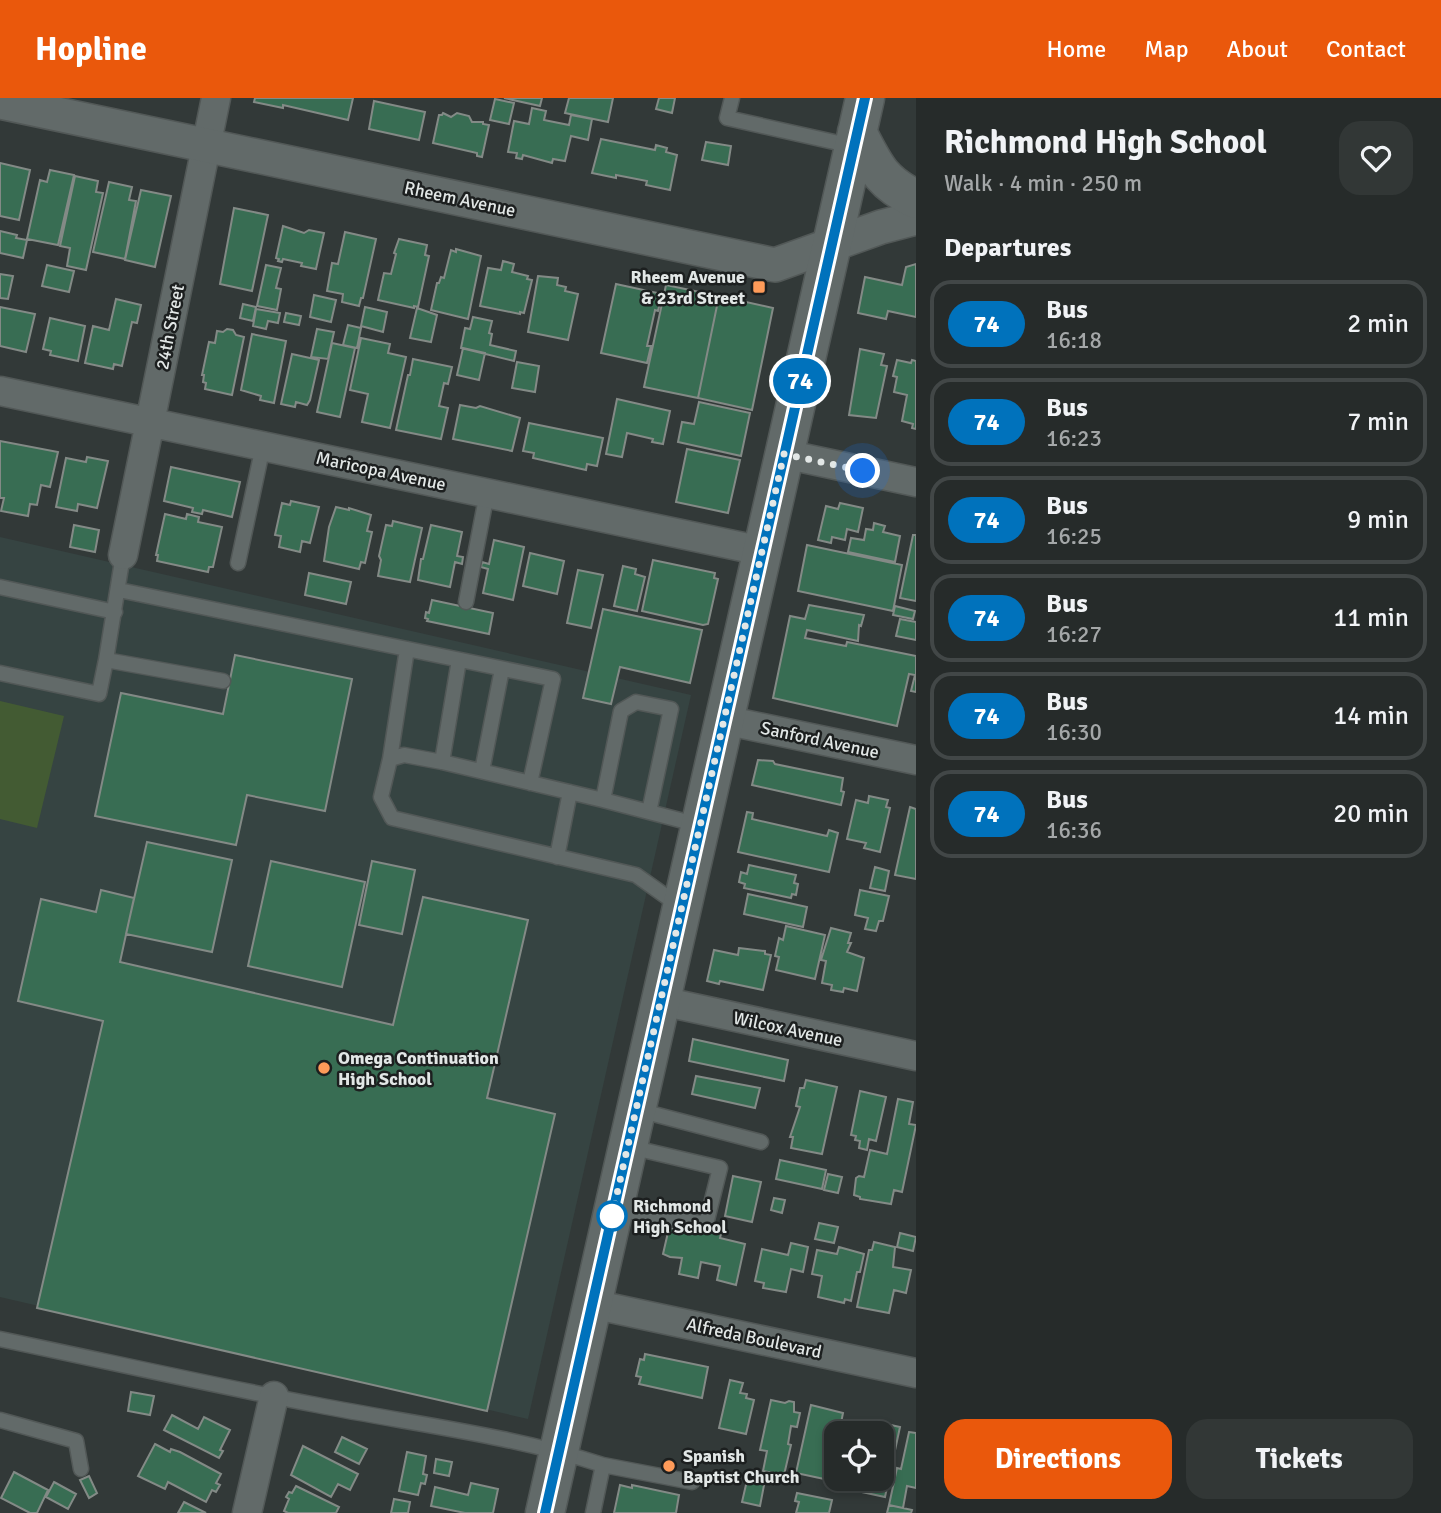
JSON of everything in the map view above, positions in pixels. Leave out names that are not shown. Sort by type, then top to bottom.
[{"type":"main road","points":[[859,125],[874,165],[887,183],[916,199]]},
{"type":"main road","points":[[545,1513],[859,125]]},
{"type":"street","name":"24th Street","points":[[123,555],[216,98]]},
{"type":"street","name":"Rheem Avenue","points":[[0,102],[775,265],[916,218]]},
{"type":"street","name":"Maricopa Avenue","points":[[0,391],[762,551]]},
{"type":"street","points":[[784,454],[916,482]]},
{"type":"street","name":"Sanford Avenue","points":[[724,720],[916,760]]},
{"type":"street","name":"Wilcox Avenue","points":[[661,1002],[916,1056]]},
{"type":"street","name":"Alfreda Boulevard","points":[[593,1304],[916,1373]]},
{"type":"street","points":[[247,1513],[274,1396]]},
{"type":"lane","points":[[732,98],[727,118],[859,125]]},
{"type":"lane","points":[[238,563],[263,446]]},
{"type":"lane","points":[[466,602],[488,493]]},
{"type":"lane","points":[[0,673],[99,694],[123,555]]},
{"type":"lane","points":[[0,587],[115,612]]},
{"type":"lane","points":[[119,590],[553,679],[530,783]]},
{"type":"lane","points":[[407,649],[382,797],[392,818],[636,874],[682,908]]},
{"type":"lane","points":[[106,660],[223,681]]},
{"type":"lane","points":[[442,762],[459,660]]},
{"type":"lane","points":[[482,771],[502,669]]},
{"type":"lane","points":[[603,800],[621,711],[636,702],[671,709],[649,812]]},
{"type":"lane","points":[[390,759],[404,755],[442,762],[700,825]]},
{"type":"lane","points":[[557,856],[570,792]]},
{"type":"lane","points":[[636,1110],[761,1142]]},
{"type":"lane","points":[[614,1209],[706,1224],[720,1168],[628,1146]]},
{"type":"lane","points":[[0,1339],[274,1396],[463,1430],[559,1451],[603,1465],[691,1482]]},
{"type":"lane","points":[[0,1420],[76,1441],[81,1469]]},
{"type":"lane","points":[[593,1513],[603,1465]]},
{"type":"shaded area","points":[[0,537],[691,695],[528,1419],[0,1297]]},
{"type":"green space","points":[[0,701],[64,716],[37,828],[0,819]]},
{"type":"building","points":[[255,98],[353,98],[348,120],[283,105],[283,108],[254,102]]},
{"type":"building","points":[[504,98],[542,98],[540,106]]},
{"type":"building","points":[[569,98],[613,98],[608,122],[565,113]]},
{"type":"building","points":[[659,98],[675,98],[672,113],[656,109]]},
{"type":"building","points":[[495,99],[514,103],[509,124],[490,120]]},
{"type":"building","points":[[374,101],[425,112],[419,140],[369,129]]},
{"type":"building","points":[[532,108],[546,111],[544,120],[569,125],[571,115],[592,119],[588,140],[571,136],[565,161],[553,159],[552,163],[523,155],[522,159],[516,158],[517,153],[508,152],[514,121],[529,124]]},
{"type":"building","points":[[443,113],[451,117],[457,113],[469,116],[472,122],[489,125],[482,157],[477,156],[477,153],[433,143],[439,115]]},
{"type":"building","points":[[601,139],[655,150],[656,145],[677,155],[670,190],[646,185],[647,181],[592,173]]},
{"type":"building","points":[[706,142],[731,146],[728,165],[702,160]]},
{"type":"building","points":[[0,163],[30,170],[19,220],[0,216]]},
{"type":"building","points":[[50,170],[74,175],[58,245],[27,239],[40,180],[47,182]]},
{"type":"building","points":[[75,176],[98,181],[96,192],[103,193],[86,270],[67,266],[70,248],[60,246]]},
{"type":"building","points":[[109,182],[132,187],[129,200],[136,201],[125,259],[93,252]]},
{"type":"building","points":[[141,190],[171,196],[155,267],[125,260]]},
{"type":"building","points":[[234,208],[268,215],[252,291],[220,284]]},
{"type":"building","points":[[283,226],[304,233],[309,230],[324,233],[316,269],[283,259],[282,262],[278,261],[276,258]]},
{"type":"building","points":[[0,231],[27,240],[23,258],[0,253]]},
{"type":"building","points":[[345,232],[376,239],[359,306],[342,302],[343,294],[327,291],[332,263],[338,264]]},
{"type":"building","points":[[399,239],[427,245],[425,255],[429,256],[418,307],[414,308],[378,300],[384,273],[391,274]]},
{"type":"building","points":[[456,249],[481,256],[468,319],[431,310],[437,283],[441,277],[444,278],[451,250],[456,252]]},
{"type":"building","points":[[503,261],[514,264],[512,272],[528,276],[527,279],[532,280],[524,313],[480,306],[488,268],[501,270]]},
{"type":"building","points":[[916,264],[916,317],[888,311],[886,319],[858,313],[865,277],[902,285],[906,267]]},
{"type":"building","points":[[47,265],[74,271],[69,292],[42,286]]},
{"type":"building","points":[[266,265],[281,268],[276,288],[281,289],[277,310],[257,306]]},
{"type":"building","points":[[0,274],[13,276],[8,299],[0,298]]},
{"type":"building","points":[[538,276],[558,278],[557,285],[566,287],[565,291],[578,294],[568,340],[528,332]]},
{"type":"building","points":[[616,284],[662,294],[658,311],[655,310],[647,346],[651,346],[647,363],[601,353]]},
{"type":"building","points":[[666,285],[719,296],[698,398],[644,387]]},
{"type":"building","points":[[314,295],[336,300],[331,322],[310,317]]},
{"type":"building","points":[[719,296],[773,308],[752,410],[698,398]]},
{"type":"building","points":[[116,299],[141,305],[137,323],[132,322],[122,366],[114,364],[113,369],[85,363],[93,326],[109,330]]},
{"type":"building","points":[[243,304],[256,307],[253,321],[240,318]]},
{"type":"building","points":[[0,307],[35,314],[26,352],[0,346]]},
{"type":"building","points":[[365,307],[387,312],[383,332],[361,326]]},
{"type":"building","points":[[417,308],[437,315],[431,342],[410,338]]},
{"type":"building","points":[[256,309],[280,313],[278,323],[268,321],[266,329],[253,326]]},
{"type":"building","points":[[286,313],[301,316],[299,325],[284,322]]},
{"type":"building","points":[[473,317],[492,321],[490,345],[516,351],[514,361],[461,348],[465,328],[470,329]]},
{"type":"building","points":[[50,318],[85,326],[78,361],[50,355],[51,351],[43,349]]},
{"type":"building","points":[[348,325],[361,328],[357,348],[343,345]]},
{"type":"building","points":[[227,329],[244,337],[232,395],[205,389],[206,383],[203,382],[202,375],[209,342],[215,343],[217,331],[223,332]]},
{"type":"building","points":[[317,329],[334,332],[328,359],[311,357]]},
{"type":"building","points":[[252,334],[286,341],[274,403],[260,400],[261,396],[241,390]]},
{"type":"building","points":[[361,338],[390,344],[388,353],[406,357],[390,428],[362,422],[368,394],[350,390]]},
{"type":"building","points":[[332,343],[355,348],[340,417],[317,412]]},
{"type":"building","points":[[463,348],[485,353],[479,380],[457,375]]},
{"type":"building","points":[[860,349],[884,354],[881,365],[887,366],[876,418],[849,415]]},
{"type":"building","points":[[292,354],[319,360],[307,405],[296,402],[295,407],[281,404]]},
{"type":"building","points":[[413,359],[452,367],[448,384],[444,383],[439,406],[448,408],[441,439],[396,430]]},
{"type":"building","points":[[897,360],[911,363],[912,360],[916,361],[916,429],[912,428],[913,424],[902,421],[907,395],[894,392],[897,377],[893,376]]},
{"type":"building","points":[[517,362],[539,366],[535,392],[512,388]]},
{"type":"building","points":[[617,399],[670,411],[663,444],[627,433],[622,457],[606,454]]},
{"type":"building","points":[[699,402],[750,413],[741,456],[678,442],[682,422],[694,424]]},
{"type":"building","points":[[460,405],[476,408],[480,406],[520,418],[512,451],[453,439]]},
{"type":"building","points":[[529,423],[603,438],[597,466],[587,464],[586,470],[533,458],[534,453],[523,451]]},
{"type":"building","points":[[0,441],[58,452],[50,487],[41,485],[37,505],[30,504],[28,516],[1,511],[4,498],[0,498]]},
{"type":"building","points":[[687,449],[740,460],[728,513],[676,502]]},
{"type":"building","points":[[87,457],[108,461],[97,508],[78,504],[77,511],[56,507],[66,458],[86,462]]},
{"type":"building","points":[[171,467],[240,482],[232,517],[203,510],[202,514],[192,512],[193,508],[164,501]]},
{"type":"building","points":[[291,501],[319,507],[310,543],[302,541],[300,552],[279,547],[281,536],[275,535],[282,503],[290,505]]},
{"type":"building","points":[[840,503],[863,508],[858,532],[847,529],[845,540],[832,537],[831,543],[818,540],[826,506],[838,509]]},
{"type":"building","points":[[336,507],[371,515],[367,531],[372,532],[365,563],[361,562],[359,569],[324,561],[329,527]]},
{"type":"building","points":[[165,514],[186,519],[187,514],[199,517],[198,522],[222,527],[213,567],[209,567],[208,572],[157,561]]},
{"type":"building","points":[[393,521],[422,528],[410,582],[378,576],[381,560],[379,556],[386,525],[392,526]]},
{"type":"building","points":[[874,523],[885,526],[883,532],[900,536],[895,562],[848,552],[851,538],[864,540],[866,529],[873,530]]},
{"type":"building","points":[[74,525],[99,530],[95,552],[70,547]]},
{"type":"building","points":[[431,525],[462,532],[457,556],[463,557],[462,564],[455,562],[450,587],[418,580]]},
{"type":"building","points":[[913,535],[916,535],[916,601],[900,598]]},
{"type":"building","points":[[494,540],[524,547],[513,600],[483,593],[488,569],[481,567],[482,562],[489,564]]},
{"type":"building","points":[[807,545],[902,565],[893,611],[798,591]]},
{"type":"building","points":[[530,553],[564,561],[557,594],[523,586]]},
{"type":"building","points":[[653,560],[715,573],[714,578],[718,579],[708,624],[642,611]]},
{"type":"building","points":[[623,566],[636,569],[635,574],[645,577],[637,611],[614,606]]},
{"type":"building","points":[[578,570],[603,575],[591,628],[567,623]]},
{"type":"building","points":[[309,573],[351,582],[346,604],[305,595]]},
{"type":"building","points":[[432,600],[493,613],[489,634],[427,621],[426,612],[429,613]]},
{"type":"building","points":[[809,605],[864,615],[861,626],[859,625],[858,641],[807,630],[805,638],[846,646],[847,642],[916,656],[916,692],[911,691],[915,675],[909,674],[897,726],[773,698],[790,616],[805,619]]},
{"type":"building","points":[[895,606],[915,611],[913,619],[893,615]]},
{"type":"building","points":[[603,609],[702,630],[690,683],[620,667],[611,704],[583,698]]},
{"type":"building","points":[[900,619],[916,622],[916,640],[896,636]]},
{"type":"building","points":[[235,655],[352,679],[325,811],[247,795],[236,845],[95,816],[121,693],[223,714]]},
{"type":"building","points":[[758,760],[773,761],[775,764],[843,778],[841,805],[752,785]]},
{"type":"building","points":[[869,796],[888,800],[886,807],[890,808],[880,852],[864,848],[866,843],[847,839],[856,800],[868,803]]},
{"type":"building","points":[[910,807],[916,809],[916,879],[895,875]]},
{"type":"building","points":[[747,812],[753,813],[752,819],[827,836],[829,830],[838,833],[829,872],[738,852]]},
{"type":"building","points":[[147,842],[232,860],[212,952],[126,934]]},
{"type":"building","points":[[271,861],[365,882],[342,987],[248,966]]},
{"type":"building","points":[[372,861],[415,870],[402,934],[359,925]]},
{"type":"building","points":[[749,865],[796,875],[796,895],[792,894],[791,898],[744,888],[745,884],[739,882],[741,872],[747,874]]},
{"type":"building","points":[[875,867],[889,871],[885,891],[870,888]]},
{"type":"building","points":[[101,890],[134,898],[120,962],[393,1025],[423,897],[528,920],[487,1098],[555,1114],[487,1411],[37,1308],[103,1021],[18,1001],[41,899],[96,912]]},
{"type":"building","points":[[860,890],[889,896],[883,921],[879,921],[876,931],[865,929],[868,918],[855,915]]},
{"type":"building","points":[[748,894],[807,907],[803,927],[744,914]]},
{"type":"building","points":[[786,926],[825,935],[815,979],[776,970],[779,957],[775,956],[779,938],[783,940]]},
{"type":"building","points":[[831,928],[851,933],[847,952],[864,958],[857,991],[844,988],[843,992],[831,990],[832,985],[822,983],[826,961],[821,960]]},
{"type":"building","points":[[739,948],[765,951],[765,954],[771,955],[763,990],[707,981],[714,950],[738,955]]},
{"type":"building","points":[[693,1039],[788,1060],[784,1081],[689,1061]]},
{"type":"building","points":[[696,1076],[760,1088],[755,1108],[692,1094]]},
{"type":"building","points":[[806,1080],[837,1087],[822,1154],[791,1148],[793,1137],[790,1137],[800,1107],[796,1106],[800,1088],[804,1088]]},
{"type":"building","points":[[860,1091],[886,1097],[876,1141],[869,1139],[867,1150],[859,1148],[860,1141],[851,1135]]},
{"type":"building","points":[[898,1099],[913,1102],[909,1124],[916,1125],[902,1192],[894,1190],[891,1204],[860,1199],[854,1195],[856,1178],[864,1177],[870,1150],[887,1154]]},
{"type":"building","points":[[780,1160],[826,1170],[822,1189],[776,1179]]},
{"type":"building","points":[[828,1174],[842,1177],[838,1193],[824,1190]]},
{"type":"building","points":[[733,1176],[761,1182],[752,1222],[725,1216]]},
{"type":"building","points":[[774,1198],[785,1200],[782,1213],[771,1210]]},
{"type":"building","points":[[819,1223],[838,1227],[834,1243],[815,1239]]},
{"type":"building","points":[[669,1228],[693,1233],[694,1228],[721,1234],[720,1238],[745,1244],[736,1285],[717,1280],[720,1266],[701,1262],[698,1278],[679,1274],[682,1258],[663,1254]]},
{"type":"building","points":[[900,1233],[916,1237],[913,1251],[897,1247]]},
{"type":"building","points":[[874,1242],[895,1247],[893,1267],[911,1270],[906,1293],[894,1290],[889,1313],[857,1307],[869,1250],[872,1250]]},
{"type":"building","points":[[791,1243],[808,1247],[803,1272],[791,1269],[786,1292],[763,1288],[764,1283],[755,1281],[762,1249],[788,1255]]},
{"type":"building","points":[[839,1247],[864,1254],[851,1301],[845,1299],[844,1303],[818,1297],[822,1276],[812,1274],[817,1250],[837,1254]]},
{"type":"building","points":[[645,1354],[708,1367],[702,1398],[639,1384],[641,1377],[636,1376],[640,1359],[644,1360]]},
{"type":"building","points":[[730,1380],[743,1383],[740,1393],[747,1394],[746,1398],[754,1400],[746,1434],[719,1428]]},
{"type":"building","points":[[131,1392],[154,1396],[150,1415],[128,1411]]},
{"type":"building","points":[[771,1400],[794,1402],[794,1412],[800,1413],[797,1427],[791,1426],[788,1444],[791,1445],[784,1475],[763,1471],[767,1451],[760,1450]]},
{"type":"building","points":[[811,1405],[843,1413],[841,1421],[824,1421],[824,1479],[796,1473]]},
{"type":"building","points":[[172,1415],[198,1429],[204,1417],[230,1430],[219,1458],[164,1430]]},
{"type":"building","points":[[894,1426],[900,1427],[894,1455]]},
{"type":"building","points":[[909,1432],[916,1433],[916,1488],[907,1486],[903,1508],[889,1505],[897,1468],[901,1469]]},
{"type":"building","points":[[342,1437],[367,1449],[359,1464],[335,1452]]},
{"type":"building","points":[[155,1444],[170,1452],[171,1449],[180,1452],[221,1474],[216,1483],[220,1485],[216,1492],[212,1490],[206,1502],[168,1482],[165,1489],[138,1476]]},
{"type":"building","points":[[303,1446],[358,1474],[350,1490],[338,1484],[331,1497],[291,1475]]},
{"type":"building","points":[[407,1452],[426,1456],[423,1474],[427,1475],[425,1484],[421,1483],[418,1495],[399,1491]]},
{"type":"building","points":[[436,1459],[452,1462],[449,1476],[434,1473]]},
{"type":"building","points":[[14,1472],[48,1490],[37,1513],[30,1513],[1,1498]]},
{"type":"building","points":[[89,1476],[97,1493],[89,1498],[80,1480]]},
{"type":"building","points":[[748,1476],[765,1480],[760,1506],[742,1502]]},
{"type":"building","points":[[54,1482],[76,1494],[68,1509],[46,1497]]},
{"type":"building","points":[[471,1483],[498,1489],[493,1513],[465,1513],[431,1506],[435,1487],[468,1495]]},
{"type":"building","points":[[620,1485],[679,1495],[676,1513],[614,1513]]},
{"type":"building","points":[[296,1486],[339,1507],[336,1513],[284,1511],[289,1499],[286,1497]]},
{"type":"building","points":[[857,1491],[886,1491],[885,1497]]},
{"type":"building","points":[[797,1493],[832,1500],[829,1513],[796,1513],[799,1502],[795,1501]]},
{"type":"building","points":[[394,1499],[410,1502],[408,1513],[391,1513]]},
{"type":"building","points":[[184,1502],[206,1513],[178,1513]]},
{"type":"building","points":[[889,1505],[912,1510],[911,1513],[887,1513]]},
{"type":"bus line","name":"74","points":[[545,1513],[865,98]]},
{"type":"place","name":"Rheem Avenue & 23rd Street","points":[[759,287]]},
{"type":"place","name":"Omega Continuation High School","points":[[324,1068]]},
{"type":"place","name":"Richmond High School","points":[[612,1216]]},
{"type":"place","name":"Spanish Baptist Church","points":[[669,1466]]},
{"type":"route","points":[[612,1216],[784,454],[863,471]]}]
